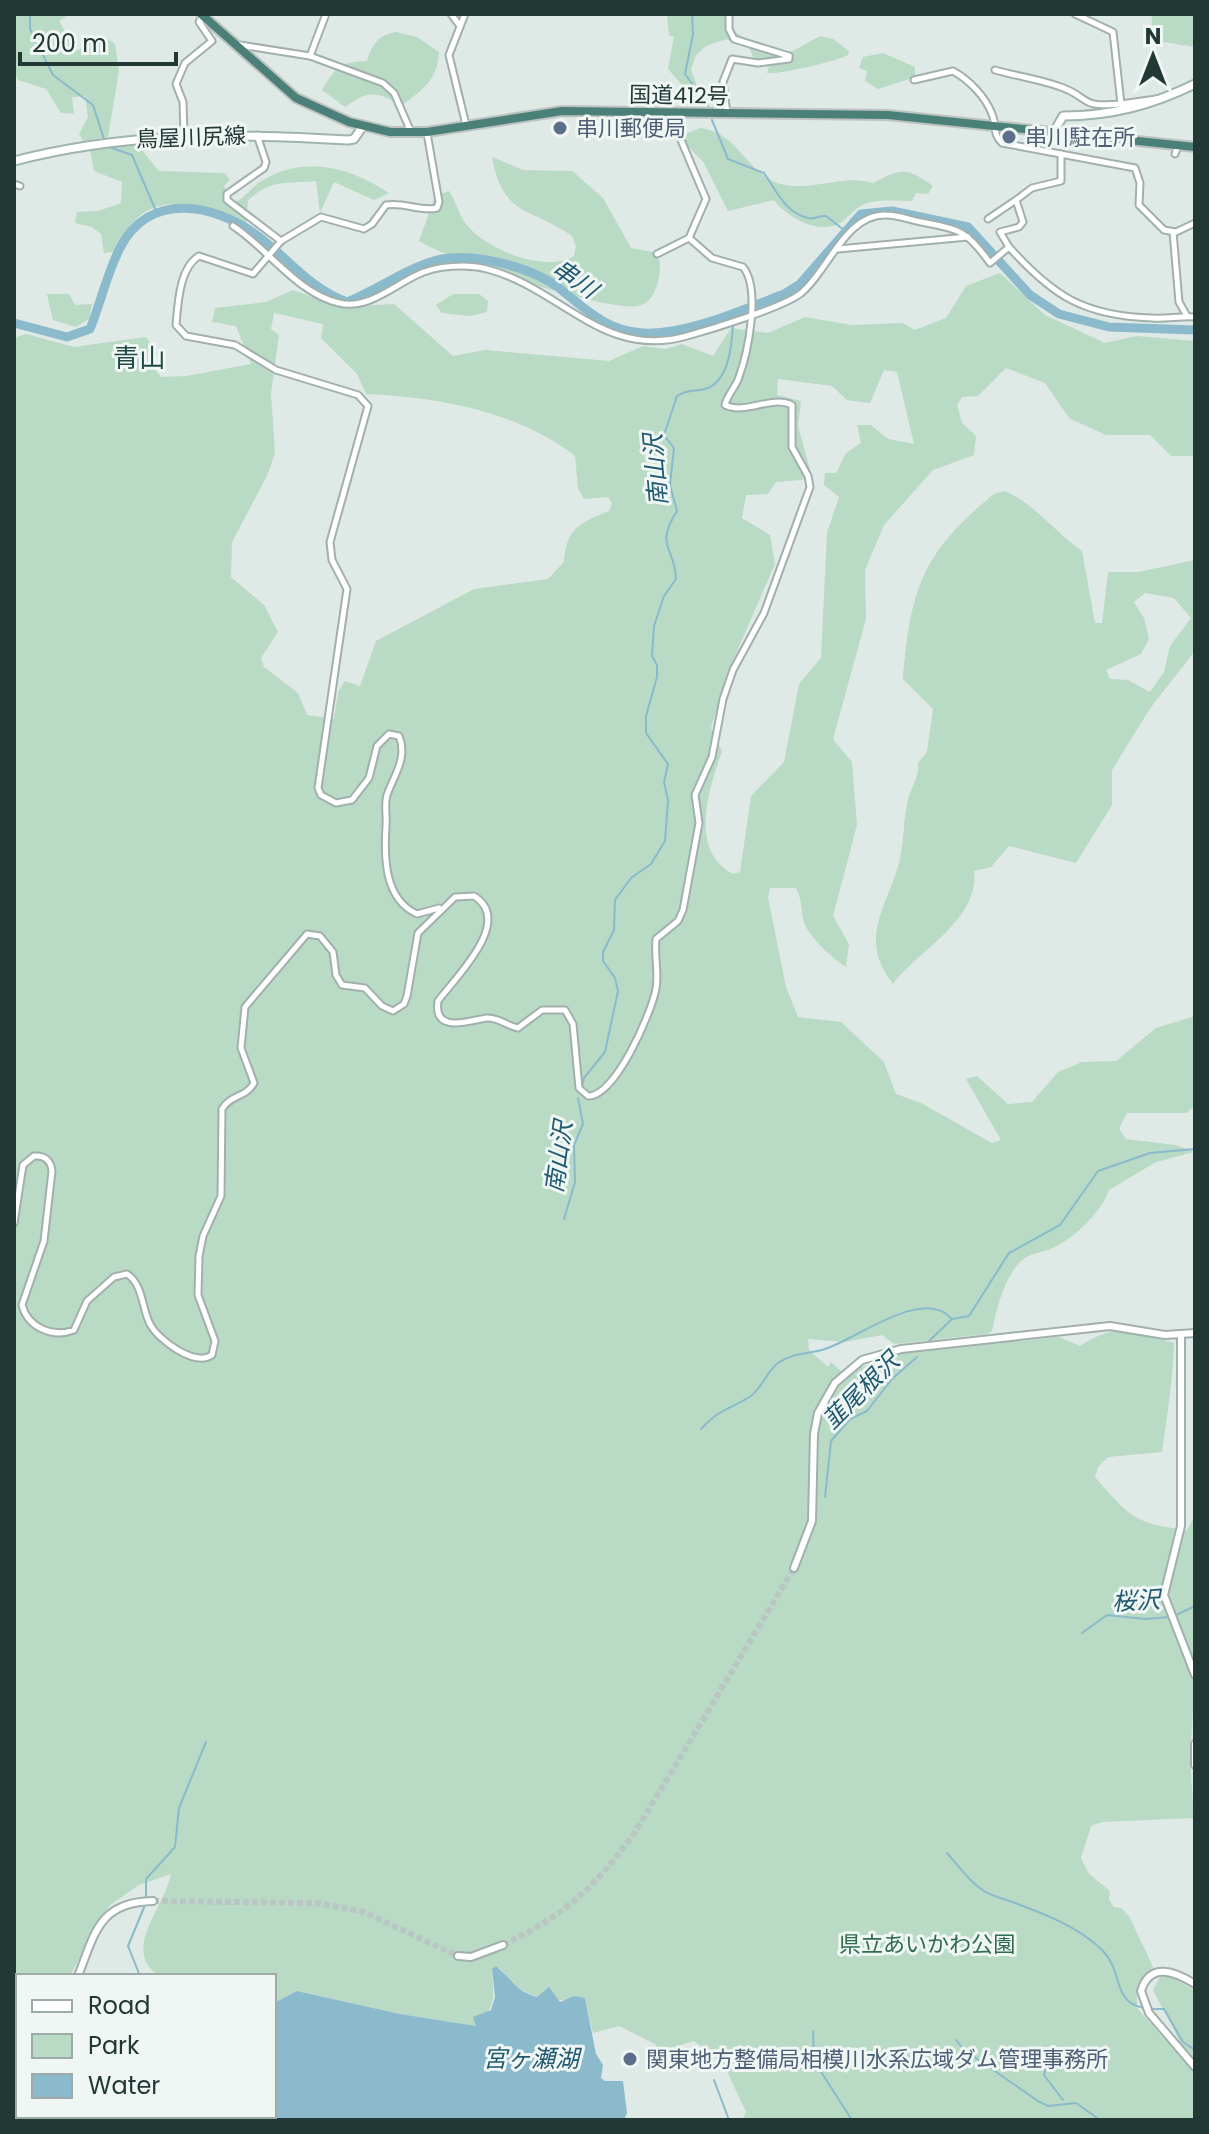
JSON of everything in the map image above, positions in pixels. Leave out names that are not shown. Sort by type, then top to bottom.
[{"type":"highway","name":"国道412号","points":[[202,15],[296,98],[363,126],[411,133],[562,111],[888,115],[995,124],[1176,150],[1195,147]]},
{"type":"main road","points":[[1054,132],[1063,116],[1098,115],[1158,101],[1195,84]]},
{"type":"main road","name":"鳥屋川尻線","points":[[14,161],[124,139],[184,134],[256,134],[348,140],[354,139],[363,126]]},
{"type":"street","points":[[310,56],[326,14]]},
{"type":"street","points":[[451,14],[460,27]]},
{"type":"street","points":[[465,14],[449,55],[466,125]]},
{"type":"street","points":[[727,114],[723,82],[732,59],[758,63],[789,59],[734,39],[729,29],[729,14]]},
{"type":"street","points":[[1075,14],[1113,32],[1121,104]]},
{"type":"street","points":[[184,134],[183,102],[176,84],[185,63],[212,41],[199,22],[202,15]]},
{"type":"street","points":[[233,44],[240,42],[272,51],[310,56],[383,83],[394,93],[411,133]]},
{"type":"street","points":[[995,70],[1054,84],[1072,91],[1080,101],[1093,106],[1153,98],[1158,101]]},
{"type":"street","points":[[914,80],[953,71],[967,79],[993,115],[995,134],[1002,143],[1135,168],[1140,183],[1140,208],[1164,230],[1184,231],[1195,223]]},
{"type":"street","points":[[657,254],[689,238],[706,199],[678,133],[674,113]]},
{"type":"street","points":[[427,132],[439,202],[437,208],[424,210],[403,202],[386,205],[372,224],[364,229],[321,217],[280,242],[253,274],[207,256],[194,259],[178,299],[176,325],[186,336],[235,345],[276,370],[358,395],[368,406],[330,542],[332,560],[347,589],[318,788],[321,795],[336,803],[352,800],[369,778],[379,742],[389,734],[399,736],[400,762],[386,804],[383,847],[386,869],[397,899],[413,912],[422,914],[445,905]]},
{"type":"street","points":[[256,134],[266,162],[264,168],[227,194],[227,200],[280,242]]},
{"type":"street","points":[[988,219],[1032,188],[1061,181],[1061,154]]},
{"type":"street","points":[[1016,200],[1023,222],[1019,227],[1000,232],[1008,248],[1057,293],[1080,306],[1125,317],[1195,317]]},
{"type":"street","points":[[233,226],[320,297],[341,304],[376,297],[416,275],[464,266],[502,274],[554,299],[597,329],[631,339],[658,341],[687,337],[800,293],[862,222],[883,215],[963,231],[993,263],[1008,248]]},
{"type":"street","points":[[1173,232],[1179,302],[1187,316]]},
{"type":"street","points":[[838,249],[969,237]]},
{"type":"street","points":[[14,1223],[23,1165],[34,1156],[43,1157],[50,1163],[52,1171],[44,1241],[23,1299],[27,1317],[48,1332],[71,1332],[79,1323],[87,1301],[114,1277],[127,1274],[135,1282],[156,1334],[195,1358],[209,1357],[215,1341],[199,1302],[199,1249],[221,1196],[222,1109],[228,1101],[250,1090],[254,1083],[242,1053],[246,1004],[300,938],[312,933],[320,936],[332,949],[342,985],[365,988],[385,1008],[398,1009],[407,996],[418,933],[455,897],[474,896],[484,903],[488,918],[469,965],[438,1001],[440,1016],[457,1025],[489,1018],[518,1028],[542,1010],[565,1010],[573,1024],[579,1088],[585,1095],[594,1096],[605,1091],[638,1037],[656,987],[656,939],[681,915],[699,823],[695,795],[714,749],[723,699],[733,670],[764,613],[810,487],[808,476],[792,447],[792,405],[778,402],[738,408],[725,405],[740,376],[751,312],[750,280],[743,267],[718,261],[689,238]]},
{"type":"street","points":[[794,1568],[808,1537],[814,1505],[814,1434],[818,1413],[835,1383],[862,1360],[901,1349],[1110,1326],[1181,1336],[1195,1333]]},
{"type":"street","points":[[1181,1336],[1182,1498],[1177,1545],[1165,1586],[1168,1611],[1195,1675]]},
{"type":"street","points":[[1195,1744],[1195,1765]]},
{"type":"street","points":[[79,1974],[105,1916],[116,1908],[152,1901]]},
{"type":"street","points":[[458,1956],[471,1957],[503,1945]]},
{"type":"street","points":[[1195,1984],[1172,1972],[1152,1974],[1141,1991],[1147,2010],[1195,2067]]},
{"type":"green space","points":[[14,14],[69,14],[59,21],[77,51],[102,35],[115,44],[119,71],[108,137],[83,141],[79,134],[88,117],[85,96],[72,97],[74,114],[61,113],[46,89],[18,80],[14,70]]},
{"type":"green space","points":[[667,14],[730,14],[733,31],[780,58],[820,36],[833,39],[849,51],[842,58],[820,64],[767,73],[769,66],[754,60],[750,49],[726,39],[706,46],[696,55],[691,69],[700,95],[688,92],[668,69],[674,37],[669,35]]},
{"type":"green space","points":[[1152,14],[1195,14],[1195,47],[1151,40]]},
{"type":"green space","points":[[396,32],[417,37],[439,52],[436,70],[428,83],[402,105],[373,94],[345,107],[322,90],[339,67],[367,61],[377,42]]},
{"type":"green space","points":[[883,53],[915,67],[915,77],[878,89],[865,81],[867,71],[859,68],[863,57]]},
{"type":"green space","points":[[700,128],[730,141],[760,172],[781,184],[807,186],[847,180],[873,183],[891,174],[904,172],[917,175],[933,186],[928,194],[916,193],[912,201],[867,203],[840,223],[828,227],[801,222],[774,200],[728,211],[704,163],[679,137]]},
{"type":"green space","points":[[136,143],[159,171],[224,173],[230,179],[224,186],[232,203],[277,173],[310,166],[342,170],[389,193],[374,200],[334,182],[320,213],[316,181],[273,185],[248,200],[246,229],[209,211],[190,206],[172,204],[156,207],[141,215],[127,230],[117,251],[104,253],[101,234],[92,227],[75,223],[77,212],[98,211],[121,203],[122,182],[94,171],[90,149]]},
{"type":"green space","points":[[492,157],[523,170],[572,171],[603,198],[631,248],[653,252],[660,262],[658,280],[647,302],[626,306],[567,294],[495,272],[419,241],[435,196],[449,191],[466,224],[501,250],[548,262],[574,256],[576,246],[572,236],[511,201],[503,191]]},
{"type":"green space","name":"県立あいかわ公園","points":[[1000,273],[1045,315],[1105,343],[1137,336],[1195,341],[1195,456],[1171,456],[1150,435],[1106,435],[1069,418],[1045,383],[1006,368],[978,396],[962,397],[957,405],[962,423],[976,436],[974,455],[933,470],[884,525],[865,570],[866,619],[833,739],[852,762],[857,825],[833,916],[849,944],[846,967],[827,952],[805,926],[796,888],[770,888],[768,897],[786,987],[798,1017],[841,1022],[884,1062],[896,1094],[921,1103],[992,1143],[1001,1140],[966,1079],[977,1076],[1008,1104],[1032,1102],[1058,1072],[1082,1062],[1116,1061],[1156,1028],[1195,1016],[1195,1106],[1186,1113],[1127,1113],[1119,1128],[1126,1139],[1176,1145],[1194,1152],[1156,1162],[1109,1190],[1093,1217],[1076,1233],[1057,1246],[1023,1259],[1005,1286],[992,1331],[987,1334],[894,1344],[882,1335],[845,1342],[808,1339],[809,1350],[828,1367],[831,1362],[844,1374],[898,1353],[1059,1337],[1080,1346],[1116,1331],[1174,1343],[1162,1452],[1108,1457],[1098,1467],[1095,1477],[1125,1510],[1143,1521],[1187,1530],[1195,1516],[1195,1678],[1190,1760],[1194,1818],[1102,1822],[1091,1826],[1081,1858],[1089,1874],[1110,1891],[1109,1900],[1114,1907],[1121,1908],[1129,1916],[1154,1969],[1137,1986],[1137,2008],[1195,2074],[1192,2076],[1195,2080],[1195,2120],[742,2120],[746,2112],[724,2065],[694,2041],[681,2045],[682,2058],[676,2064],[660,2057],[655,2044],[619,2026],[593,2033],[585,1998],[559,2000],[536,1996],[517,1986],[500,1968],[492,1969],[493,2000],[476,2026],[400,2014],[298,1991],[276,2002],[276,1974],[158,1974],[148,1966],[144,1941],[171,1874],[139,1885],[110,1905],[98,1921],[71,1974],[16,1974],[16,2118],[204,2120],[14,2120],[14,338],[26,334],[74,347],[146,337],[157,353],[154,368],[161,377],[186,376],[251,364],[236,326],[212,322],[215,308],[266,302],[293,290],[341,307],[394,304],[453,356],[485,350],[609,361],[643,346],[665,349],[682,344],[713,356],[731,328],[768,333],[805,317],[852,325],[902,323],[915,330],[946,318],[966,286]],"holes":[[[274,313],[323,324],[321,338],[357,374],[366,394],[448,403],[502,417],[528,428],[575,456],[578,488],[584,499],[608,497],[612,504],[609,511],[577,528],[568,541],[564,562],[548,579],[474,589],[376,641],[360,686],[345,681],[338,692],[334,719],[307,715],[298,693],[264,667],[261,658],[278,632],[264,605],[231,577],[232,542],[267,476],[275,453],[271,393],[279,335],[271,329]],[[884,370],[897,372],[914,444],[888,439],[871,425],[857,425],[861,443],[846,453],[836,473],[825,473],[824,485],[839,497],[827,533],[821,658],[799,684],[784,762],[751,796],[740,872],[733,874],[719,863],[710,850],[706,835],[708,800],[722,751],[711,728],[728,672],[775,564],[770,535],[742,518],[746,495],[768,494],[776,482],[802,480],[811,473],[798,426],[801,401],[777,395],[778,379],[832,386],[847,400],[870,403]]]},
{"type":"green space","points":[[47,294],[69,294],[75,305],[92,304],[89,319],[76,327],[53,320]]},
{"type":"green space","points":[[453,294],[479,294],[488,301],[487,312],[470,316],[442,313],[436,305]]},
{"type":"green space","points":[[1004,491],[1015,496],[1082,551],[1095,623],[1102,623],[1108,572],[1138,572],[1195,560],[1195,651],[1151,707],[1112,770],[1112,805],[1076,863],[1009,846],[991,867],[974,871],[968,904],[958,919],[893,984],[877,954],[878,926],[898,867],[908,799],[918,763],[927,752],[933,709],[903,679],[910,620],[924,574],[936,554],[970,515],[994,494]],"holes":[[[1145,593],[1174,598],[1191,618],[1170,646],[1164,672],[1150,692],[1128,680],[1110,679],[1106,670],[1141,654],[1149,639],[1144,618],[1134,602]]]},
{"type":"green space","points":[[1160,1977],[1173,1977],[1195,1991],[1195,2059],[1180,2042],[1153,1990]]},
{"type":"water","name":"宮ヶ瀬湖","points":[[496,1966],[530,1995],[537,1997],[549,1987],[560,2002],[574,1996],[585,1998],[596,2054],[603,2065],[601,2078],[605,2081],[623,2081],[627,2113],[624,2120],[204,2120],[276,2118],[276,2002],[297,1991],[400,2014],[476,2026],[473,2017],[491,2010],[495,1997],[492,1969]]},
{"type":"waterway","points":[[30,14],[30,29],[53,75],[93,105],[104,139]]},
{"type":"waterway","points":[[692,14],[693,34],[685,74],[696,89],[707,95],[708,106]]},
{"type":"waterway","points":[[712,120],[728,159],[764,173],[793,211],[810,218],[826,216],[844,230]]},
{"type":"waterway","points":[[109,147],[132,155],[156,211]]},
{"type":"waterway","name":"串川","points":[[14,323],[67,337],[90,329],[120,248],[132,230],[148,217],[165,210],[203,210],[241,225],[310,281],[347,302],[430,262],[471,258],[503,263],[534,274],[607,323],[643,333],[695,326],[784,294],[800,284],[861,214],[892,211],[968,227],[1030,295],[1059,314],[1109,327],[1195,330]]},
{"type":"waterway","name":"南山沢","points":[[582,1087],[584,1078],[605,1052],[618,991],[615,978],[603,961],[603,952],[614,930],[615,900],[631,878],[651,864],[665,841],[668,800],[664,782],[668,764],[646,733],[646,716],[657,677],[657,665],[652,656],[654,626],[664,596],[676,579],[666,540],[677,511],[670,485],[674,448],[664,435],[677,396],[708,388],[722,375],[730,354],[734,312]]},
{"type":"waterway","name":"南山沢","points":[[564,1219],[575,1182],[574,1145],[583,1124],[578,1098]]},
{"type":"waterway","name":"韮尾根沢","points":[[928,1342],[952,1319],[969,1316],[1009,1253],[1060,1225],[1098,1171],[1150,1153],[1195,1149]]},
{"type":"waterway","points":[[701,1429],[720,1412],[751,1396],[774,1366],[783,1360],[825,1349],[908,1311],[924,1308],[940,1310],[952,1319]]},
{"type":"waterway","name":"韮尾根沢","points":[[825,1497],[831,1441],[850,1419],[867,1411],[892,1379],[917,1357]]},
{"type":"waterway","name":"桜沢","points":[[1176,1615],[1195,1606]]},
{"type":"waterway","name":"桜沢","points":[[1082,1633],[1107,1615],[1145,1619],[1170,1617]]},
{"type":"waterway","points":[[146,1898],[146,1879],[175,1847],[179,1808],[206,1742]]},
{"type":"waterway","points":[[947,1853],[985,1891],[1049,1917],[1092,1941],[1109,1959],[1126,1998],[1146,2008],[1164,2009],[1183,2042],[1195,2050]]},
{"type":"waterway","points":[[139,1974],[128,1946],[145,1905]]},
{"type":"waterway","points":[[813,2031],[814,2061],[852,2120]]},
{"type":"waterway","points":[[956,2040],[963,2049],[1038,2101],[1048,2106],[1076,2103],[1100,2120]]},
{"type":"waterway","points":[[1044,2050],[1047,2063],[1044,2075],[1063,2100]]},
{"type":"waterway","points":[[714,2080],[729,2120]]},
{"type":"tunnel","points":[[503,1945],[544,1923],[576,1899],[634,1834],[794,1568]]},
{"type":"tunnel","points":[[153,1901],[318,1903],[364,1912],[458,1956]]},
{"type":"place","name":"串川郵便局","points":[[560,128]]},
{"type":"place","name":"串川駐在所","points":[[1009,137]]},
{"type":"place","name":"関東地方整備局相模川水系広域ダム管理事務所","points":[[630,2059]]},
{"type":"district","name":"青山","points":[[139,358]]}]
